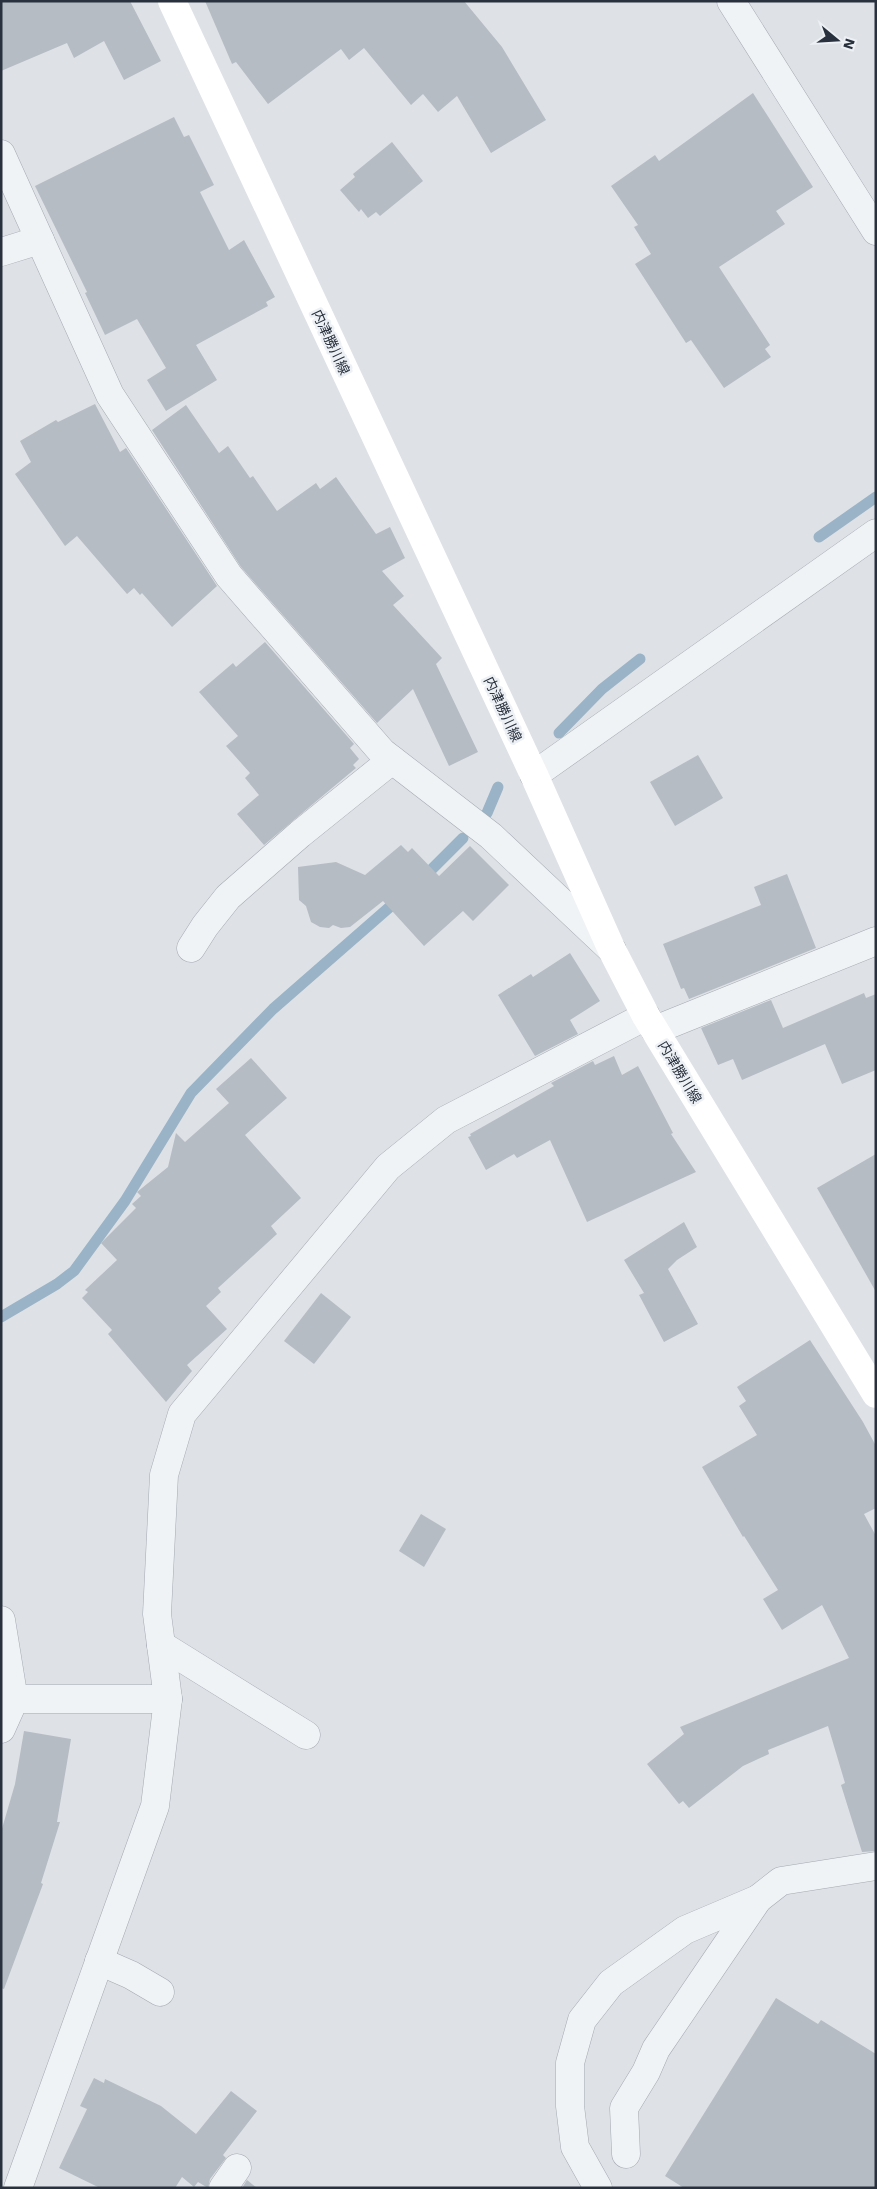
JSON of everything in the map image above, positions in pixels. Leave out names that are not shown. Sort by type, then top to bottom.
[{"type":"main road","name":"内津勝川線","points":[[172,1],[534,775],[612,950],[651,1023],[876,1394]]},
{"type":"street","points":[[731,1],[876,231]]},
{"type":"street","points":[[1,154],[110,395],[229,576],[382,752],[491,836],[612,950]]},
{"type":"street","points":[[1,252],[40,240]]},
{"type":"street","points":[[534,775],[876,533]]},
{"type":"street","points":[[191,948],[205,926],[228,897],[300,834],[392,760]]},
{"type":"street","points":[[18,2188],[155,1806],[168,1699],[157,1614],[164,1475],[182,1414],[388,1167],[446,1120],[651,1023],[876,941]]},
{"type":"street","points":[[1,1620],[8,1700],[1,1729]]},
{"type":"street","points":[[161,1645],[306,1735]]},
{"type":"street","points":[[8,1700],[168,1699]]},
{"type":"street","points":[[598,2188],[575,2147],[570,2106],[570,2063],[582,2020],[610,1983],[685,1930],[758,1899],[781,1881],[876,1866]]},
{"type":"street","points":[[626,2154],[624,2108],[646,2072],[656,2049],[758,1899]]},
{"type":"street","points":[[99,1961],[131,1975],[160,1992]]},
{"type":"building","points":[[1,1],[130,1],[161,61],[124,80],[104,41],[74,58],[67,43],[1,71]]},
{"type":"building","points":[[205,1],[464,1],[502,47],[546,120],[491,153],[457,96],[438,112],[423,94],[411,105],[364,48],[349,60],[341,49],[268,104],[236,62],[232,64]]},
{"type":"building","points":[[753,93],[813,187],[776,211],[785,224],[719,267],[770,345],[765,349],[771,357],[724,388],[691,340],[686,343],[635,264],[651,254],[634,227],[638,225],[611,186],[655,155],[659,161]]},
{"type":"building","points":[[174,117],[184,137],[189,135],[214,185],[200,192],[229,250],[244,240],[275,297],[266,302],[268,306],[196,345],[217,380],[166,411],[147,380],[166,368],[137,319],[105,335],[85,293],[87,292],[35,186]]},
{"type":"building","points":[[392,142],[423,181],[380,216],[376,212],[368,218],[361,209],[359,212],[340,190],[355,177],[353,174]]},
{"type":"building","points":[[95,404],[120,452],[126,448],[217,586],[172,627],[142,593],[140,595],[134,588],[127,594],[77,536],[65,546],[15,474],[31,462],[20,441],[56,420],[58,422]]},
{"type":"building","points":[[186,405],[219,453],[228,446],[250,478],[253,476],[277,511],[316,483],[320,489],[336,477],[376,534],[390,527],[405,558],[382,571],[404,596],[393,605],[442,658],[436,664],[478,752],[449,766],[413,689],[377,723],[241,567],[152,430]]},
{"type":"building","points":[[265,642],[354,744],[350,748],[359,759],[353,765],[356,768],[264,845],[237,814],[259,795],[245,778],[250,773],[226,746],[238,736],[199,692],[233,663],[236,667]]},
{"type":"building","points":[[698,755],[723,798],[675,826],[650,782]]},
{"type":"building","points":[[401,845],[408,852],[412,848],[439,876],[470,846],[509,885],[473,921],[463,911],[424,946],[383,901],[350,927],[341,928],[333,925],[329,928],[320,927],[311,922],[306,906],[299,900],[298,867],[336,862],[365,875]]},
{"type":"building","points":[[787,874],[816,948],[689,999],[684,988],[681,989],[663,944],[761,905],[754,887]]},
{"type":"building","points":[[570,953],[600,1001],[570,1020],[578,1034],[535,1056],[498,995],[531,974],[533,977]]},
{"type":"building","points":[[864,993],[866,998],[876,994],[876,1070],[842,1084],[825,1044],[742,1080],[733,1059],[718,1065],[701,1028],[771,1000],[783,1028]]},
{"type":"building","points":[[614,1056],[622,1075],[638,1066],[673,1133],[671,1134],[696,1172],[587,1222],[550,1140],[517,1158],[514,1154],[486,1170],[468,1137],[471,1136],[470,1134],[554,1086],[551,1083],[593,1061],[595,1065]]},
{"type":"building","points":[[251,1058],[287,1098],[245,1135],[301,1198],[271,1226],[277,1234],[218,1288],[221,1292],[206,1306],[227,1329],[187,1365],[192,1371],[166,1402],[108,1334],[112,1330],[82,1298],[88,1292],[85,1290],[117,1260],[101,1243],[136,1208],[132,1204],[141,1196],[137,1192],[168,1167],[176,1133],[185,1142],[229,1103],[216,1089]]},
{"type":"building","points":[[876,1154],[876,1292],[817,1188]]},
{"type":"building","points":[[684,1222],[697,1247],[677,1260],[668,1269],[698,1324],[664,1342],[639,1295],[644,1293],[624,1260]]},
{"type":"building","points":[[321,1293],[351,1317],[314,1364],[284,1341]]},
{"type":"building","points":[[810,1340],[863,1422],[876,1446],[876,1508],[864,1514],[876,1536],[876,1851],[862,1852],[841,1785],[845,1783],[828,1726],[768,1750],[769,1754],[743,1766],[689,1808],[683,1801],[679,1804],[647,1764],[684,1734],[680,1727],[849,1658],[822,1605],[782,1630],[763,1599],[778,1590],[743,1537],[702,1467],[757,1435],[739,1406],[746,1401],[737,1387]]},
{"type":"building","points":[[421,1514],[446,1529],[424,1567],[399,1551]]},
{"type":"building","points":[[24,1731],[71,1739],[57,1822],[60,1822],[41,1883],[43,1884],[4,1989],[1,1988],[1,1832],[15,1784]]},
{"type":"building","points":[[776,1998],[818,2024],[821,2020],[876,2054],[876,2188],[684,2188],[665,2176]]},
{"type":"building","points":[[94,2078],[104,2083],[105,2079],[161,2106],[196,2134],[231,2091],[257,2111],[223,2155],[226,2158],[210,2179],[208,2188],[198,2182],[194,2187],[182,2177],[175,2188],[100,2188],[59,2168],[87,2109],[80,2106]]},
{"type":"building","points":[[247,2180],[257,2188],[242,2188]]},
{"type":"waterway","points":[[819,537],[876,497]]},
{"type":"waterway","points":[[559,733],[602,689],[640,659]]},
{"type":"waterway","points":[[487,813],[498,787]]},
{"type":"waterway","points":[[422,879],[463,838]]},
{"type":"waterway","points":[[1,1317],[57,1284],[74,1271],[125,1201],[191,1093],[273,1009],[400,898]]}]
